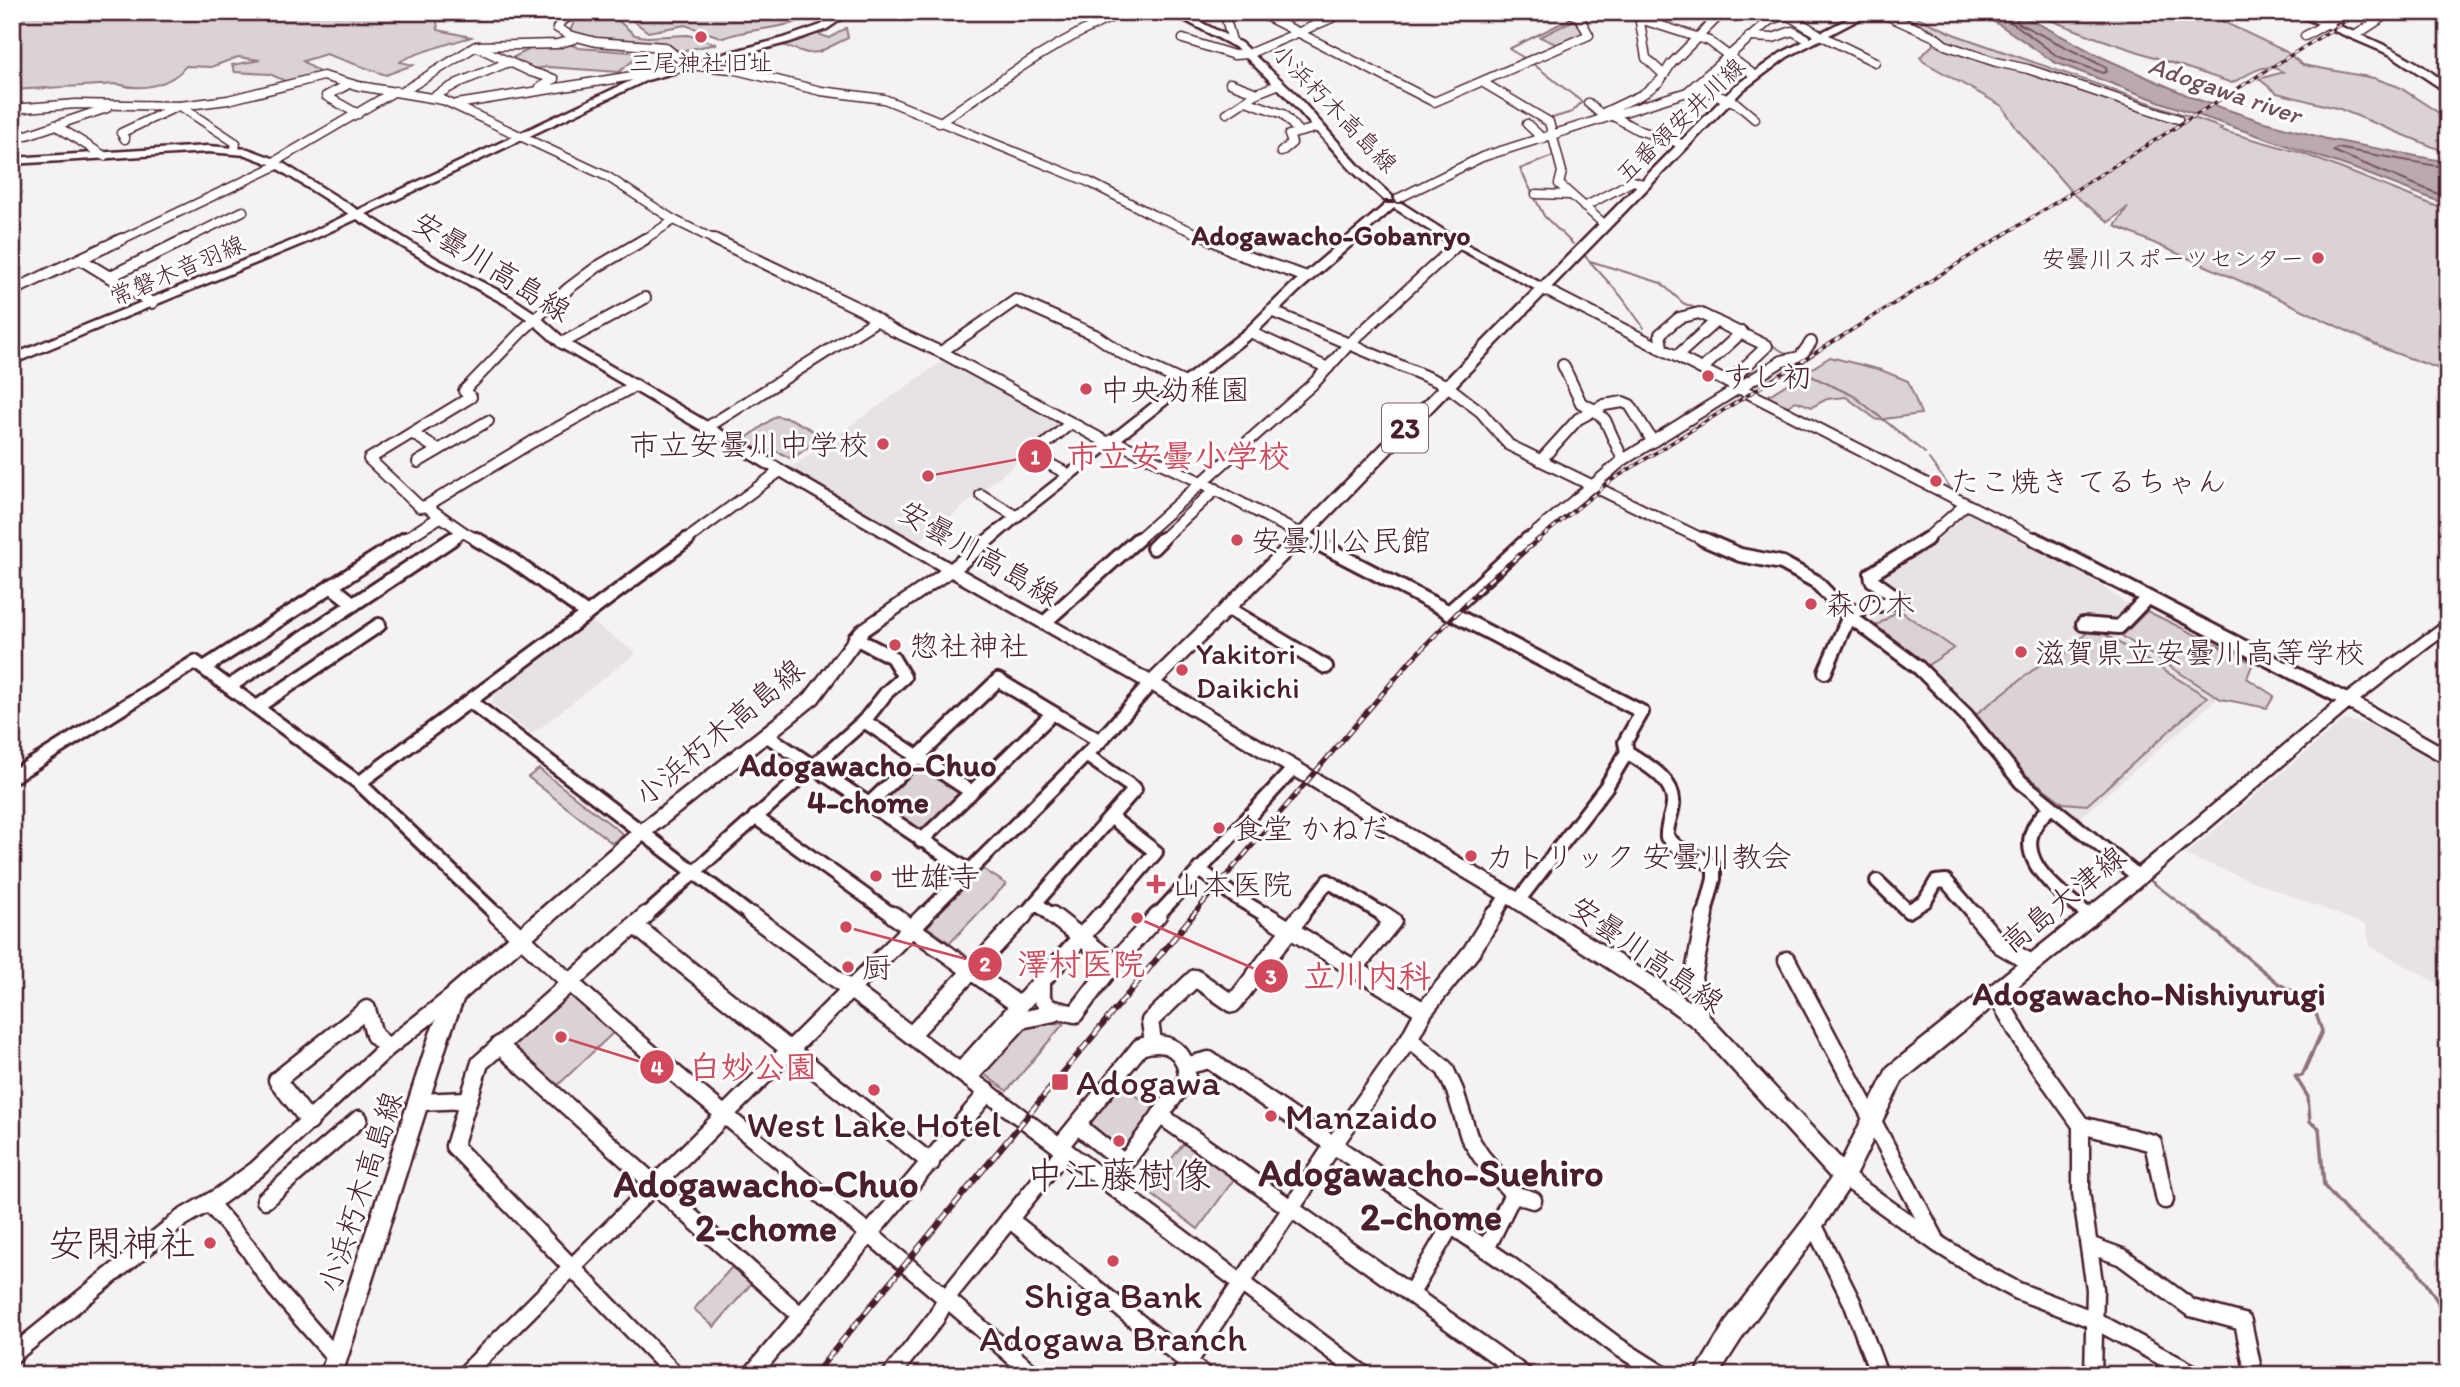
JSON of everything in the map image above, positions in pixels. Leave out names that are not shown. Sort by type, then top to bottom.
[{"type":"main road","name":"小浜朽木高島線","points":[[1173,12],[1232,41],[1248,54],[1280,84],[1356,169],[1394,202],[1458,244],[1542,288]]},
{"type":"main road","name":"五番領安井川線","points":[[1542,288],[1682,144],[1754,75],[1823,34],[1869,12]]},
{"type":"main road","points":[[2294,12],[2405,57],[2447,87]]},
{"type":"main road","name":"常磐木音羽線","points":[[12,360],[303,240],[644,78],[787,40],[824,27],[846,13]]},
{"type":"main road","name":"安曇川高島線","points":[[12,161],[235,149],[276,164],[534,318],[562,342],[780,471],[1151,683],[1512,898],[1655,988],[1701,1021],[1844,1177]]},
{"type":"main road","name":"小浜朽木高島線","points":[[334,1366],[418,1102],[456,994],[641,833],[812,698],[855,638],[951,570],[1250,332],[1307,277],[1394,202]]},
{"type":"main road","name":"23","points":[[1151,683],[1303,534],[1542,288]]},
{"type":"main road","name":"高島大津線","points":[[1705,1375],[1737,1325],[1813,1224],[1844,1177],[1895,1074],[2139,877],[2348,701],[2448,624]]},
{"type":"main road","points":[[2348,701],[2448,758]]},
{"type":"street","points":[[574,38],[557,26],[580,12]]},
{"type":"street","points":[[1080,12],[1102,21]]},
{"type":"street","points":[[939,122],[1025,64],[1102,21],[1124,12]]},
{"type":"street","points":[[1224,12],[1232,41]]},
{"type":"street","points":[[1258,12],[1434,102],[1589,35],[1579,17],[1568,12]]},
{"type":"street","points":[[1184,39],[1234,55],[1248,54],[1346,12]]},
{"type":"street","points":[[1631,12],[1674,32],[1698,36],[1754,75]]},
{"type":"street","points":[[1657,12],[1640,22],[1641,37],[1646,58],[1664,75]]},
{"type":"street","points":[[1581,126],[1643,93],[1664,75],[1671,64],[1723,12]]},
{"type":"street","points":[[1767,12],[1786,14],[1875,62]]},
{"type":"street","points":[[1880,12],[1935,37],[1945,45],[1996,62],[2028,69],[2178,119]]},
{"type":"street","points":[[2305,36],[2346,12]]},
{"type":"street","points":[[2356,35],[2391,12]]},
{"type":"street","points":[[1394,202],[1482,157],[1679,95],[1695,86],[1769,21],[1782,15]]},
{"type":"street","points":[[1749,37],[1773,38],[1792,31],[1805,38]]},
{"type":"street","points":[[12,292],[276,164],[476,46],[553,44],[574,38],[666,47],[687,65],[732,69],[821,91],[884,99],[1089,182],[1153,215],[1196,231],[1242,255],[1307,277]]},
{"type":"street","points":[[476,46],[554,79],[532,91]]},
{"type":"street","points":[[433,97],[458,83],[509,62]]},
{"type":"street","points":[[457,104],[675,70]]},
{"type":"street","points":[[12,109],[76,104],[180,106],[237,98],[323,76],[349,84],[433,97],[457,104],[608,177],[674,220],[862,310],[892,330],[941,352],[1070,422],[1203,482],[1448,613],[1642,712],[1625,742],[1627,752],[1667,782],[1674,792],[1675,802],[1667,827],[1667,837],[1714,866],[1714,879],[1693,987],[1698,999],[1701,1021]]},
{"type":"street","points":[[1245,77],[1231,84],[1257,93]]},
{"type":"street","points":[[1482,82],[1549,122],[1562,172],[1559,184],[1604,224]]},
{"type":"street","points":[[349,84],[326,96],[358,114]]},
{"type":"street","points":[[1227,113],[1257,93],[1280,84]]},
{"type":"street","points":[[1695,86],[1741,106],[1755,118]]},
{"type":"street","points":[[443,100],[484,92],[511,95]]},
{"type":"street","points":[[1246,101],[1283,114],[1298,131]]},
{"type":"street","points":[[1588,103],[1601,114]]},
{"type":"street","points":[[12,140],[114,105]]},
{"type":"street","points":[[125,139],[121,133],[180,106]]},
{"type":"street","points":[[180,106],[236,143],[235,149]]},
{"type":"street","points":[[1613,116],[1638,130],[1682,144]]},
{"type":"street","points":[[1527,124],[1543,139]]},
{"type":"street","points":[[55,125],[104,156]]},
{"type":"street","points":[[1281,152],[1292,143],[1289,135],[1320,127]]},
{"type":"street","points":[[1584,206],[1633,181],[1643,184]]},
{"type":"street","points":[[1536,194],[1570,195]]},
{"type":"street","points":[[109,277],[243,211]]},
{"type":"street","points":[[636,385],[532,442],[426,506],[420,507],[369,459],[471,397],[464,391],[534,318],[593,271],[651,237],[674,220]]},
{"type":"street","points":[[1044,623],[1328,368],[1350,343],[1458,244]]},
{"type":"street","points":[[80,259],[152,303]]},
{"type":"street","points":[[1542,288],[2348,701]]},
{"type":"street","points":[[562,342],[645,298]]},
{"type":"street","points":[[941,352],[1016,300],[1095,335],[1123,354],[1185,383]]},
{"type":"street","points":[[1271,311],[1446,385],[1461,394],[1501,430],[1509,446],[1730,551],[1794,568],[1815,581],[1847,614],[1919,668],[1966,715],[2021,782],[2139,877]]},
{"type":"street","points":[[1662,348],[1660,334],[1679,318],[1699,313],[1767,345],[1729,382]]},
{"type":"street","points":[[706,428],[877,320]]},
{"type":"street","points":[[1677,356],[1716,321]]},
{"type":"street","points":[[1250,332],[1328,368]]},
{"type":"street","points":[[1702,369],[1742,332]]},
{"type":"street","points":[[1448,613],[1540,528],[1623,460],[1782,361],[1793,362],[1807,352],[1811,342]]},
{"type":"street","points":[[1563,365],[1581,403],[1595,410],[1605,421],[1623,460]]},
{"type":"street","points":[[1541,460],[1578,419],[1604,405],[1623,402],[1630,405],[1653,442]]},
{"type":"street","points":[[418,462],[488,421]]},
{"type":"street","points":[[1070,422],[1031,455],[1070,475]]},
{"type":"street","points":[[412,433],[438,450]]},
{"type":"street","points":[[359,783],[780,471]]},
{"type":"street","points":[[1153,548],[1216,489]]},
{"type":"street","points":[[981,495],[1016,516]]},
{"type":"street","points":[[1847,614],[1900,600],[1872,580],[1871,574],[1900,560],[1928,540],[1966,504]]},
{"type":"street","points":[[426,506],[511,559],[587,614]]},
{"type":"street","points":[[204,668],[440,517]]},
{"type":"street","points":[[230,686],[463,531]]},
{"type":"street","points":[[331,586],[354,604]]},
{"type":"street","points":[[2083,624],[2119,627],[2147,598]]},
{"type":"street","points":[[1227,608],[1326,667]]},
{"type":"street","points":[[1825,672],[1847,614]]},
{"type":"street","points":[[257,707],[379,625]]},
{"type":"street","points":[[677,1375],[570,1269],[454,1146],[480,1063],[864,721],[881,703],[884,694],[904,677],[901,665],[895,659],[855,638]]},
{"type":"street","points":[[12,777],[195,662],[321,752],[359,783],[521,938],[526,946],[568,983],[947,1297],[1034,1375]]},
{"type":"street","points":[[869,804],[999,680],[1100,741]]},
{"type":"street","points":[[464,1375],[1100,741],[1151,683]]},
{"type":"street","points":[[471,702],[641,833],[696,871],[1364,1375]]},
{"type":"street","points":[[921,841],[1052,714]]},
{"type":"street","points":[[864,721],[971,791]]},
{"type":"street","points":[[766,736],[969,872]]},
{"type":"street","points":[[1184,1368],[1334,1144],[1409,1039],[1424,1011],[1512,898],[1594,806],[1627,752]]},
{"type":"street","points":[[911,1035],[1036,903],[1135,789],[1086,755]]},
{"type":"street","points":[[964,1075],[1021,1020],[1054,1013],[1075,1014],[1114,963],[1293,769]]},
{"type":"street","points":[[2050,808],[2041,814],[2031,834],[2034,867],[2051,886],[2090,916]]},
{"type":"street","points":[[755,817],[1020,1006]]},
{"type":"street","points":[[964,1075],[1020,1006],[1156,852],[1112,818]]},
{"type":"street","points":[[1199,869],[1234,896],[1424,1011]]},
{"type":"street","points":[[1153,1042],[1150,1021],[1195,978],[1233,1004],[1328,881],[1393,921],[1354,969]]},
{"type":"street","points":[[1877,881],[1908,911],[1925,901],[1936,883],[1946,881],[2000,945],[2031,963]]},
{"type":"street","points":[[1036,903],[1114,963]]},
{"type":"street","points":[[634,925],[930,1163]]},
{"type":"street","points":[[1787,960],[1938,1244]]},
{"type":"street","points":[[1042,984],[1041,1000],[1054,1013]]},
{"type":"street","points":[[1995,993],[2031,1055],[2081,1125],[2081,1192],[2095,1289],[2093,1375]]},
{"type":"street","points":[[12,1355],[182,1218],[210,1204],[281,1150],[387,1047],[456,994]]},
{"type":"street","points":[[310,1122],[277,1080],[368,1009],[373,1035],[387,1047]]},
{"type":"street","points":[[1409,1039],[1445,1069],[1455,1091],[1469,1137],[1481,1156],[1513,1194],[1533,1200]]},
{"type":"street","points":[[891,1375],[936,1318],[947,1297],[1140,1047],[1153,1042],[1169,1046],[1184,1057],[1189,1065],[1187,1079],[1110,1183]]},
{"type":"street","points":[[499,1045],[801,1316]]},
{"type":"street","points":[[1189,1065],[1209,1060],[1334,1144],[1450,1227],[1486,1248],[1626,1355],[1663,1375]]},
{"type":"street","points":[[751,1375],[871,1235],[988,1092]]},
{"type":"street","points":[[418,1102],[468,1100]]},
{"type":"street","points":[[1160,1115],[1411,1293],[1516,1373]]},
{"type":"street","points":[[265,1200],[359,1119]]},
{"type":"street","points":[[2081,1125],[2153,1143],[2165,1200]]},
{"type":"street","points":[[1078,1126],[1124,1163]]},
{"type":"street","points":[[281,1150],[298,1170]]},
{"type":"street","points":[[1844,1177],[1938,1244],[2018,1291],[2094,1320],[2196,1375]]},
{"type":"street","points":[[1486,1248],[1513,1194]]},
{"type":"street","points":[[210,1204],[248,1248],[334,1366]]},
{"type":"street","points":[[1009,1219],[1184,1368],[1205,1375]]},
{"type":"street","points":[[1813,1224],[1852,1302],[1879,1375]]},
{"type":"street","points":[[1411,1293],[1450,1227]]},
{"type":"street","points":[[2089,1245],[2122,1257],[2191,1308],[2243,1322],[2254,1375]]},
{"type":"shaded area","points":[[12,12],[565,12],[560,17],[437,21],[438,30],[471,37],[404,59],[400,62],[413,65],[386,75],[326,54],[303,61],[320,73],[289,83],[270,74],[235,72],[232,65],[260,60],[238,57],[211,67],[186,66],[172,78],[146,87],[118,84],[12,90]]},
{"type":"shaded area","points":[[584,12],[608,12],[635,35],[688,35],[717,44],[680,51],[660,44],[580,40],[570,31],[574,22]]},
{"type":"shaded area","points":[[622,12],[817,12],[796,22],[723,38],[685,25],[648,32]]},
{"type":"shaded area","name":"安曇川スポーツセンター","points":[[1906,12],[1956,35],[2222,128],[2220,130],[2302,153],[2448,211],[2448,372],[2387,350],[2263,291],[2115,226],[2128,207],[2109,222],[2074,195],[2017,129],[2002,106],[1924,62],[1920,57],[1938,40],[1933,30],[1899,14]]},
{"type":"shaded area","points":[[2029,12],[2203,12],[2285,51],[2303,65],[2374,78],[2399,87],[2448,119],[2448,153],[2340,109],[2277,93],[2259,79],[2283,72],[2276,69],[2264,68],[2232,83]]},
{"type":"shaded area","points":[[1576,19],[1587,34],[1560,46],[1540,37]]},
{"type":"shaded area","points":[[846,28],[848,38],[819,52],[807,53],[779,44],[814,33],[830,38]]},
{"type":"shaded area","points":[[569,44],[579,48],[642,53],[619,72],[548,67],[534,69],[510,59],[536,46]]},
{"type":"shaded area","points":[[1830,357],[1881,370],[1908,381],[1921,414],[1877,420],[1846,397],[1827,399],[1812,407],[1796,401],[1784,408],[1766,397]]},
{"type":"shaded area","points":[[944,360],[1063,425],[918,543],[789,469]]},
{"type":"shaded area","points":[[776,416],[791,419],[823,436],[792,459],[772,449],[765,454],[741,442]]},
{"type":"shaded area","name":"滋賀県立安曇川高等学校","points":[[1969,510],[2052,552],[2130,606],[2112,634],[2218,698],[2077,820],[2040,794],[1860,616],[1913,603],[1879,578],[1927,550]]},
{"type":"shaded area","points":[[1899,610],[1954,648],[1925,667],[1873,628]]},
{"type":"shaded area","points":[[2147,611],[2253,663],[2247,678],[2274,696],[2267,708],[2221,699],[2122,636]]},
{"type":"shaded area","points":[[592,622],[636,653],[532,734],[492,704],[495,694]]},
{"type":"shaded area","points":[[2088,631],[2101,632],[2207,697],[2087,805],[2063,803],[2021,771],[1975,715],[2060,649],[2067,653]]},
{"type":"shaded area","points":[[2344,720],[2368,724],[2448,768],[2448,989],[2370,946],[2366,925],[2185,855]]},
{"type":"shaded area","points":[[919,763],[963,792],[919,835],[876,803]]},
{"type":"shaded area","points":[[539,769],[623,834],[612,843],[528,777]]},
{"type":"shaded area","points":[[982,868],[1006,884],[950,943],[926,926]]},
{"type":"shaded area","points":[[567,989],[616,1030],[555,1088],[505,1045]]},
{"type":"shaded area","points":[[1065,1022],[1007,1091],[984,1074],[1024,1028]]},
{"type":"shaded area","points":[[1120,1084],[1156,1110],[1122,1153],[1086,1126]]},
{"type":"shaded area","points":[[1187,1139],[1237,1175],[1198,1229],[1147,1191]]},
{"type":"shaded area","points":[[732,1267],[751,1284],[714,1327],[694,1309]]},
{"type":"water","points":[[1974,12],[2016,12],[2099,56],[2196,99],[2261,121],[2327,139],[2448,162],[2448,205],[2355,169],[2054,62],[2000,25]]},
{"type":"waterway","points":[[1526,59],[1509,49],[1572,18]]},
{"type":"waterway","points":[[1532,63],[1582,102],[1572,112],[1549,119]]},
{"type":"waterway","points":[[1552,150],[1553,156],[1520,169],[1544,216],[1573,244]]},
{"type":"waterway","points":[[1584,255],[1621,296],[1644,328]]},
{"type":"waterway","points":[[1590,261],[1661,283],[1683,303],[1697,309]]},
{"type":"waterway","points":[[1769,343],[1790,356]]},
{"type":"waterway","points":[[1803,369],[1809,375],[1854,396],[1925,453]]},
{"type":"waterway","points":[[1929,459],[1954,493]]},
{"type":"waterway","points":[[1933,541],[1962,515]]},
{"type":"waterway","points":[[1890,570],[1935,539]]},
{"type":"waterway","points":[[2151,881],[2198,917]]},
{"type":"waterway","points":[[2196,915],[2279,984],[2302,996],[2314,1008],[2322,1031],[2302,1076],[2295,1076],[2308,1097],[2310,1122],[2319,1128],[2324,1186],[2348,1213],[2417,1269],[2438,1302],[2448,1335]]},
{"type":"waterway","points":[[2439,1375],[2448,1364]]},
{"type":"railway","points":[[1537,541],[1612,480],[2360,12]]},
{"type":"railway","points":[[1191,917],[1412,659],[1486,583],[1539,539]]},
{"type":"railway","points":[[814,1375],[1193,915]]},
{"type":"place","name":"三尾神社旧址","points":[[701,37]]},
{"type":"place","name":"安曇川スポーツセンター","points":[[2318,258]]},
{"type":"place","name":"すし初","points":[[1708,376]]},
{"type":"place","name":"中央幼稚園","points":[[1086,389]]},
{"type":"place","name":"市立安曇川中学校","points":[[883,444]]},
{"type":"place","name":"市立安曇小学校","points":[[928,476]]},
{"type":"place","name":"たこ焼き てるちゃん","points":[[1936,481]]},
{"type":"place","name":"安曇川公民館","points":[[1237,540]]},
{"type":"place","name":"森の木","points":[[1811,604]]},
{"type":"place","name":"惣社神社","points":[[895,645]]},
{"type":"place","name":"滋賀県立安曇川高等学校","points":[[2021,652]]},
{"type":"place","name":"Yakitori Daikichi","points":[[1182,670]]},
{"type":"place","name":"食堂 かねだ","points":[[1219,828]]},
{"type":"place","name":"カトリック 安曇川教会","points":[[1471,856]]},
{"type":"place","name":"世雄寺","points":[[876,876]]},
{"type":"place","name":"山本医院","points":[[1156,884]]},
{"type":"place","name":"立川内科","points":[[1137,918]]},
{"type":"place","name":"澤村医院","points":[[846,927]]},
{"type":"place","name":"厨","points":[[848,967]]},
{"type":"place","name":"白妙公園","points":[[561,1037]]},
{"type":"place","name":"Adogawa","points":[[1060,1082]]},
{"type":"place","name":"West Lake Hotel","points":[[874,1090]]},
{"type":"place","name":"Manzaido","points":[[1271,1116]]},
{"type":"place","name":"中江藤樹像","points":[[1119,1141]]},
{"type":"place","name":"安閑神社","points":[[210,1243]]},
{"type":"place","name":"Shiga Bank Adogawa Branch","points":[[1113,1261]]},
{"type":"district","name":"Adogawacho-Gobanryo","points":[[1331,235]]},
{"type":"district","name":"Adogawacho-Chuo 4-chome","points":[[868,784]]},
{"type":"district","name":"Adogawacho-Nishiyurugi","points":[[2149,993]]},
{"type":"district","name":"Adogawacho-Suehiro 2-chome","points":[[1431,1195]]},
{"type":"district","name":"Adogawacho-Chuo 2-chome","points":[[766,1206]]},
{"type":"water label","name":"Adogawa river","points":[[2225,90]]}]
